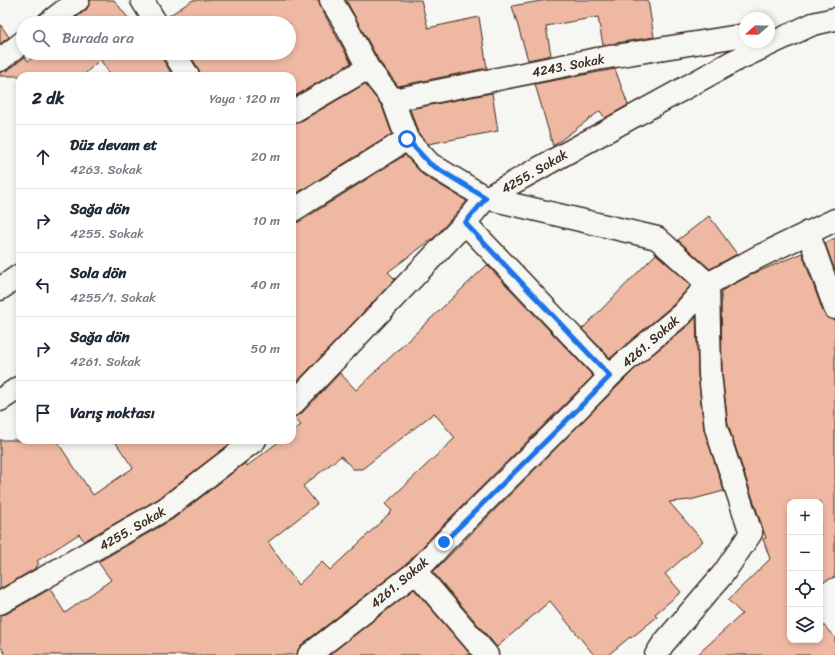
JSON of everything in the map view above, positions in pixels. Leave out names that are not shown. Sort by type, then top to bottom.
[{"type":"street","points":[[57,16],[78,0]]},
{"type":"street","points":[[142,0],[152,16]]},
{"type":"street","points":[[331,0],[368,68],[393,100],[407,139],[430,164],[486,198],[657,238],[708,284],[710,374],[716,428],[751,533],[722,574],[663,644],[656,655]]},
{"type":"street","name":"4255. Sokak","points":[[296,401],[465,223],[486,198],[552,160],[734,61],[813,24],[835,19]]},
{"type":"street","points":[[775,30],[813,24]]},
{"type":"street","name":"4243. Sokak","points":[[393,100],[597,59],[739,36]]},
{"type":"street","points":[[0,60],[16,47]]},
{"type":"street","points":[[178,60],[186,72]]},
{"type":"street","points":[[296,110],[368,68]]},
{"type":"street","points":[[296,208],[407,139]]},
{"type":"street","name":"4261. Sokak","points":[[309,655],[416,572],[444,542],[610,376],[682,314],[708,284],[758,257],[835,220]]},
{"type":"street","points":[[465,223],[610,376]]},
{"type":"street","points":[[808,232],[835,308]]},
{"type":"street","points":[[0,289],[16,278]]},
{"type":"street","points":[[0,400],[16,390]]},
{"type":"street","name":"4255. Sokak","points":[[0,603],[165,509],[250,444]]},
{"type":"street","points":[[416,572],[487,655]]},
{"type":"building","points":[[90,0],[114,0],[127,16],[78,16],[86,10]]},
{"type":"building","points":[[193,0],[319,0],[320,6],[351,63],[296,96],[296,72],[199,72],[193,60],[296,60],[296,16],[169,16]]},
{"type":"building","points":[[346,0],[421,0],[428,28],[479,17],[487,68],[398,86],[379,61]]},
{"type":"building","points":[[547,0],[648,0],[654,37],[603,45],[598,17],[546,26],[551,55],[528,60],[512,6]]},
{"type":"building","points":[[0,24],[9,37],[0,44]]},
{"type":"building","points":[[21,60],[99,60],[87,72],[16,72],[16,76],[0,76],[0,72],[8,70]]},
{"type":"building","points":[[101,60],[163,60],[170,72],[108,72]]},
{"type":"building","points":[[615,69],[628,105],[605,118],[600,111],[553,146],[535,84]]},
{"type":"building","points":[[365,84],[382,106],[392,134],[296,194],[296,123]]},
{"type":"building","points":[[492,93],[498,131],[428,144],[418,132],[410,109]]},
{"type":"building","points":[[405,155],[423,175],[467,201],[436,236],[388,272],[395,279],[296,383],[296,222],[299,222]]},
{"type":"building","points":[[709,216],[737,254],[710,269],[678,240]]},
{"type":"building","points":[[835,238],[835,271],[825,243]]},
{"type":"building","points":[[802,253],[823,312],[827,318],[835,320],[835,577],[823,582],[823,499],[787,499],[787,643],[823,643],[823,624],[835,638],[835,655],[697,655],[742,614],[728,600],[770,559],[763,539],[766,538],[728,425],[722,373],[721,291],[755,273]]},
{"type":"building","points":[[656,254],[691,285],[673,305],[610,358],[582,329]]},
{"type":"building","points":[[487,265],[593,376],[435,533],[408,563],[301,645],[297,655],[6,655],[0,646],[0,615],[6,614],[50,589],[65,613],[111,580],[98,562],[173,519],[245,463],[247,466],[276,444],[296,444],[296,428],[301,425],[296,420],[296,416],[301,414],[340,373],[356,390]],"holes":[[[434,413],[455,438],[385,504],[392,511],[357,545],[330,570],[322,562],[298,585],[268,542],[317,504],[303,486],[341,456],[353,469],[362,469]]]},
{"type":"building","points":[[696,317],[698,374],[704,430],[724,491],[690,500],[669,502],[703,541],[665,574],[681,592],[655,614],[657,617],[608,655],[594,655],[550,601],[497,647],[433,572],[636,368],[690,324]]},
{"type":"building","points":[[0,440],[16,440],[16,444],[59,444],[93,495],[133,468],[117,444],[230,444],[158,499],[84,541],[79,534],[37,561],[39,564],[35,567],[36,568],[0,589]]},
{"type":"building","points":[[414,589],[471,655],[329,655]]},
{"type":"route","points":[[407,139],[430,164],[486,198],[465,223],[610,376],[444,542]]}]
